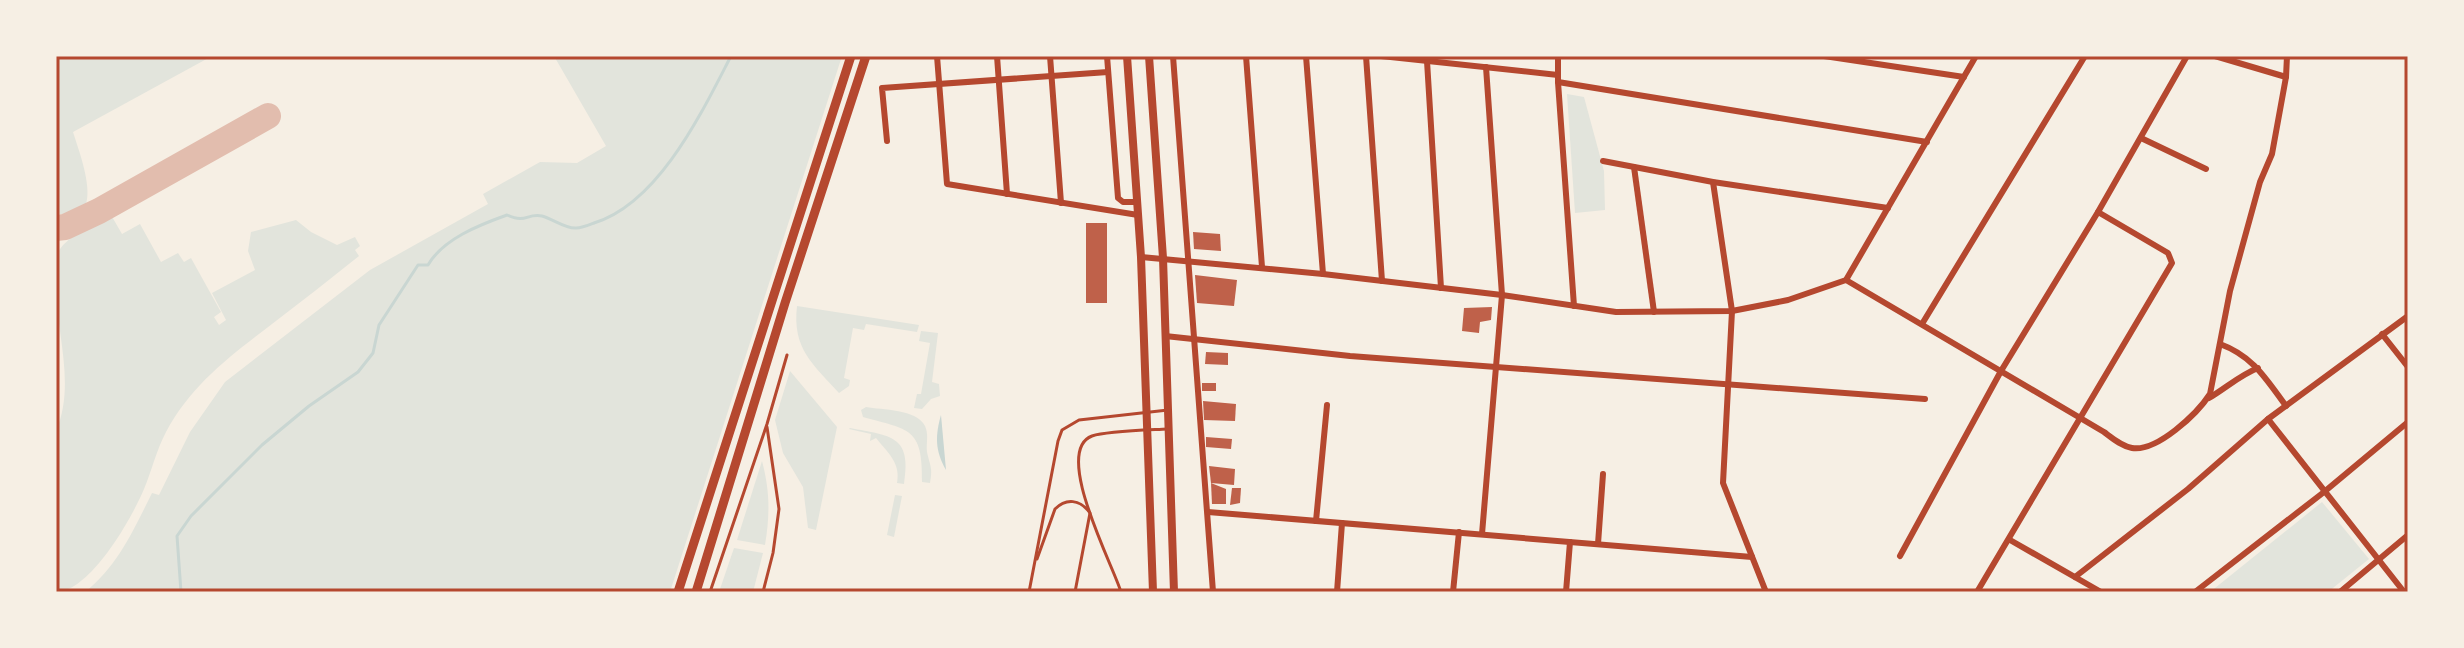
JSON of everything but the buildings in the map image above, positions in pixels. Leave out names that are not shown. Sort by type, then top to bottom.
[{"type":"main road","points":[[678,592],[851,56]]},
{"type":"main road","points":[[696,592],[785,303],[866,56]]},
{"type":"main road","points":[[1127,56],[1141,257],[1153,592]]},
{"type":"main road","points":[[1149,56],[1163,258],[1174,592]]},
{"type":"street","points":[[937,56],[947,184],[1138,215]]},
{"type":"street","points":[[997,56],[1007,194]]},
{"type":"street","points":[[1050,56],[1061,203]]},
{"type":"street","points":[[1107,56],[1118,198],[1123,202],[1138,202]]},
{"type":"street","points":[[1173,56],[1213,592]]},
{"type":"street","points":[[1246,56],[1262,267]]},
{"type":"street","points":[[1306,56],[1323,274]]},
{"type":"street","points":[[1366,56],[1382,281]]},
{"type":"street","points":[[1381,56],[1486,67],[1927,142]]},
{"type":"street","points":[[1558,56],[1574,306]]},
{"type":"street","points":[[1824,56],[1964,77]]},
{"type":"street","points":[[1141,257],[1323,274],[1616,312],[1732,311],[1788,300],[1846,280],[1976,56]]},
{"type":"street","points":[[1922,324],[2085,56]]},
{"type":"street","points":[[1900,556],[2001,371],[2098,212],[2187,56]]},
{"type":"street","points":[[2215,56],[2286,77]]},
{"type":"street","points":[[1846,280],[2120,444],[2134,449],[2150,446],[2184,424],[2210,394],[2230,291],[2260,182],[2272,154],[2287,56]]},
{"type":"street","points":[[1427,61],[1441,288]]},
{"type":"street","points":[[1482,534],[1502,295],[1486,67]]},
{"type":"street","points":[[887,141],[882,88],[1108,72]]},
{"type":"street","points":[[2141,138],[2206,169]]},
{"type":"street","points":[[1603,161],[1713,182],[1888,208]]},
{"type":"street","points":[[1634,167],[1654,312]]},
{"type":"street","points":[[1713,182],[1732,311],[1723,483],[1766,592]]},
{"type":"street","points":[[1977,592],[2172,263],[2168,253],[2098,212]]},
{"type":"street","points":[[2075,577],[2188,489],[2268,419],[2408,316]]},
{"type":"street","points":[[2382,334],[2408,367]]},
{"type":"street","points":[[1165,336],[1350,356],[1925,399]]},
{"type":"street","points":[[2220,344],[2238,351],[2258,368],[2286,406]]},
{"type":"street","points":[[2206,400],[2243,374],[2258,368]]},
{"type":"street","points":[[1316,521],[1327,405]]},
{"type":"street","points":[[2268,419],[2404,592]]},
{"type":"street","points":[[2195,592],[2408,422]]},
{"type":"street","points":[[1598,544],[1603,474]]},
{"type":"street","points":[[1208,512],[1752,557]]},
{"type":"street","points":[[1337,592],[1342,523]]},
{"type":"street","points":[[1453,592],[1459,532]]},
{"type":"street","points":[[2340,592],[2408,535]]},
{"type":"street","points":[[2010,540],[2101,592]]},
{"type":"street","points":[[1566,592],[1570,542]]},
{"type":"lane","points":[[710,592],[787,355]]},
{"type":"lane","points":[[1029,592],[1062,430],[1079,420],[1168,410]]},
{"type":"lane","points":[[763,592],[773,553],[779,509],[767,424]]},
{"type":"lane","points":[[1121,592],[1090,513],[1077,466],[1082,445],[1092,436],[1169,429]]},
{"type":"lane","points":[[1033,569],[1055,509],[1060,504],[1073,501],[1086,507],[1090,513],[1075,592]]},
{"type":"shaded area","points":[[56,56],[212,56],[73,132],[85,172],[87,200],[82,210],[73,215],[56,213]]},
{"type":"shaded area","points":[[554,56],[842,56],[670,592],[85,592],[116,559],[152,493],[159,495],[190,432],[225,382],[370,270],[488,204],[483,194],[540,162],[577,163],[606,146]]},
{"type":"shaded area","points":[[1567,94],[1584,97],[1604,171],[1605,210],[1575,213]]},
{"type":"shaded area","points":[[111,215],[122,234],[140,224],[161,262],[178,253],[184,262],[191,258],[221,312],[214,317],[219,325],[226,320],[212,293],[255,270],[248,251],[251,232],[296,220],[311,232],[337,245],[355,237],[360,246],[355,250],[359,256],[241,348],[199,386],[166,432],[138,502],[120,534],[96,567],[82,580],[69,589],[56,592],[56,431],[62,413],[65,377],[55,262],[66,242]]},
{"type":"shaded area","points":[[797,306],[919,325],[917,332],[866,324],[864,330],[853,328],[844,378],[850,380],[849,386],[839,393],[801,345],[796,321]]},
{"type":"shaded area","points":[[921,331],[938,333],[932,382],[939,384],[940,396],[931,399],[922,409],[914,408],[917,394],[921,394],[930,343],[919,341]]},
{"type":"shaded area","points":[[790,371],[837,427],[816,530],[808,528],[803,487],[783,453],[775,420]]},
{"type":"shaded area","points":[[866,407],[907,413],[921,420],[927,433],[930,483],[922,482],[920,450],[916,441],[902,429],[863,417],[861,410]]},
{"type":"shaded area","points":[[941,415],[946,470],[937,443]]},
{"type":"shaded area","points":[[850,428],[887,436],[901,447],[906,468],[904,484],[897,483],[895,464],[876,438],[870,441],[871,434]]},
{"type":"shaded area","points":[[762,461],[768,503],[765,545],[737,540]]},
{"type":"shaded area","points":[[895,495],[902,496],[894,537],[887,535]]},
{"type":"shaded area","points":[[2322,502],[2369,559],[2328,592],[2210,592]]},
{"type":"shaded area","points":[[734,548],[763,553],[753,592],[719,592]]},
{"type":"waterway","points":[[181,592],[177,536],[191,516],[262,445],[309,406],[358,372],[373,353],[379,325],[418,265],[428,265],[452,240],[507,215],[519,219],[542,216],[576,228],[617,212],[639,196],[676,153],[731,56]]},
{"type":"taxiway","points":[[56,228],[99,211],[268,116]]}]
